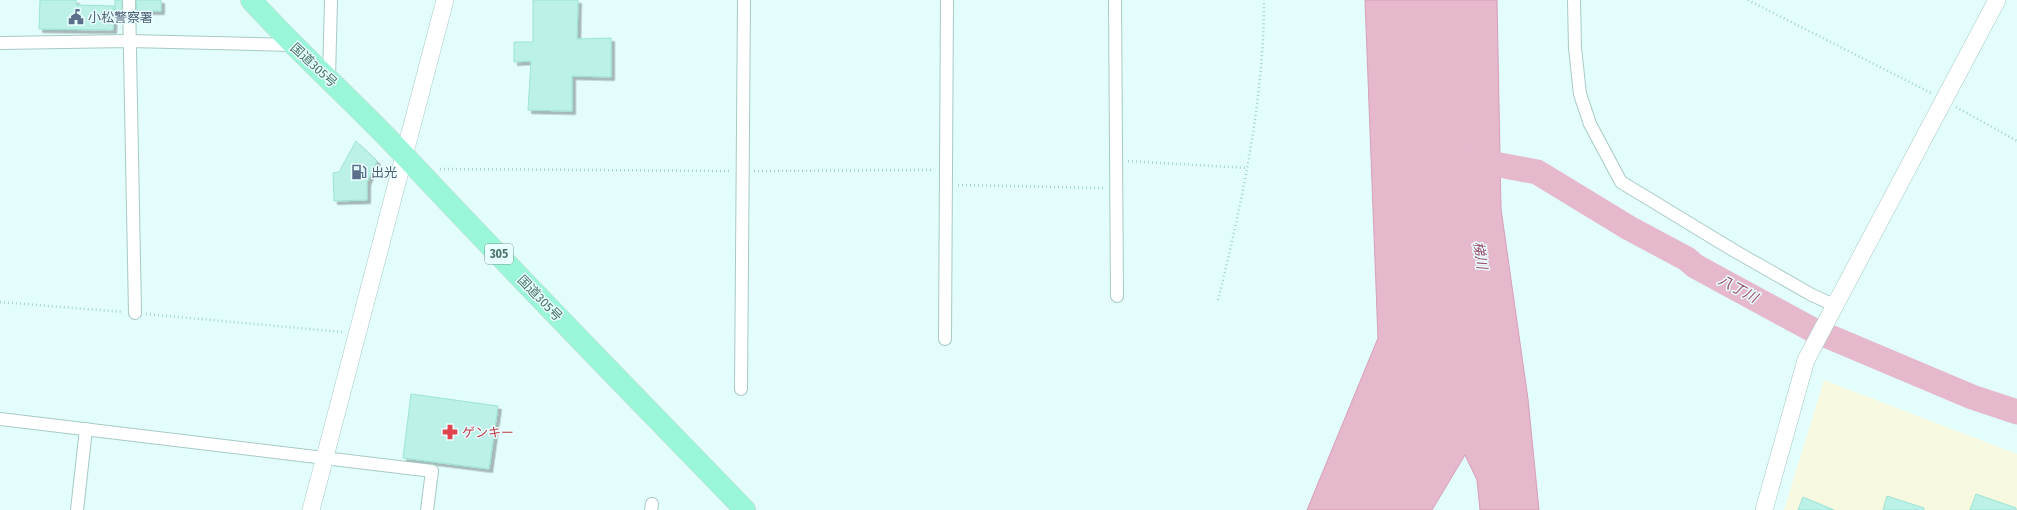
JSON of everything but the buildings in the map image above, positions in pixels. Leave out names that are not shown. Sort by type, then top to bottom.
[{"type":"highway","name":"国道305号","points":[[251,0],[292,45],[329,78],[404,155],[745,510]]},
{"type":"street","points":[[129,0],[135,312]]},
{"type":"street","points":[[329,78],[332,0]]},
{"type":"street","points":[[311,510],[445,0]]},
{"type":"street","points":[[741,389],[744,0]]},
{"type":"street","points":[[945,339],[947,0]]},
{"type":"street","points":[[1115,0],[1117,296]]},
{"type":"street","points":[[1574,0],[1575,48],[1580,94],[1590,124],[1621,182],[1733,250],[1833,308]]},
{"type":"street","points":[[1764,510],[1808,355],[1997,0]]},
{"type":"street","points":[[0,43],[129,41],[292,45]]},
{"type":"street","points":[[0,419],[432,472],[427,510]]},
{"type":"street","points":[[77,510],[86,430]]},
{"type":"path","points":[[1218,300],[1247,168],[1263,32],[1264,0]]},
{"type":"path","points":[[1748,0],[1943,99],[2017,141]]},
{"type":"path","points":[[1115,160],[1247,168]]},
{"type":"path","points":[[421,174],[437,169],[742,171],[946,170]]},
{"type":"path","points":[[946,184],[1116,188]]},
{"type":"path","points":[[0,302],[135,312],[358,334]]},
{"type":"shaded area","points":[[1824,380],[2017,454],[2017,510],[1784,510]]},
{"type":"water","name":"梯川","points":[[1365,0],[1497,0],[1501,209],[1528,399],[1539,510],[1480,510],[1477,480],[1465,455],[1432,510],[1307,510],[1378,338]]},
{"type":"waterway","name":"八丁川","points":[[1468,159],[1537,172],[1629,228],[1687,259],[1695,266],[1811,329],[1972,397],[2017,412]]},
{"type":"place","name":"小松警察署","points":[[76,17]]},
{"type":"place","name":"出光","points":[[359,172]]},
{"type":"place","name":"ゲンキー","points":[[450,432]]}]
